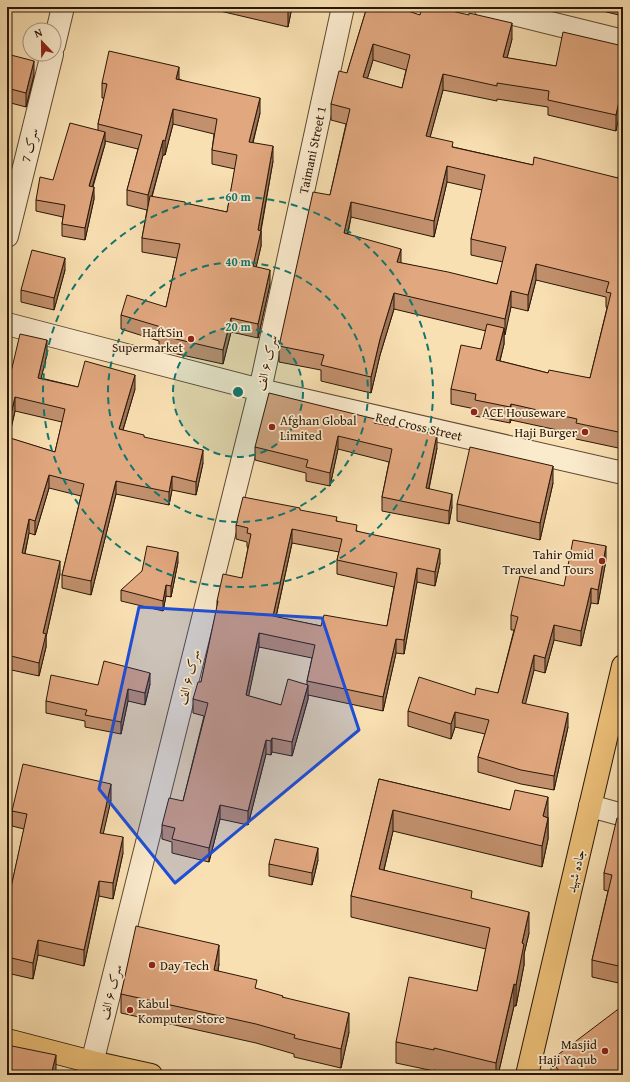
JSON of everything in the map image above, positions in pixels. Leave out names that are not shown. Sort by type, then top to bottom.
[{"type":"main road","name":"جاده شهید","points":[[527,1075],[623,666]]},
{"type":"main road","points":[[7,1040],[91,1069],[151,1075]]},
{"type":"street","points":[[60,22],[64,7]]},
{"type":"street","name":"Taimani Street 1","points":[[281,292],[343,7]]},
{"type":"street","points":[[485,7],[623,41]]},
{"type":"street","name":"سرک 7","points":[[7,236],[50,62]]},
{"type":"street","name":"سرک ۶ الف","points":[[91,1069],[260,390],[281,292]]},
{"type":"street","name":"Red Cross Street","points":[[7,324],[260,390],[623,473]]},
{"type":"street","points":[[590,806],[623,815]]},
{"type":"highlighted area","points":[[139,607],[322,618],[359,730],[175,883],[99,789]]},
{"type":"building","points":[[277,7],[288,7],[288,10]]},
{"type":"building","points":[[367,7],[396,7],[420,15],[422,7],[434,7],[512,23],[503,57],[556,66],[563,32],[623,46],[623,83],[616,115],[548,100],[549,91],[497,83],[497,86],[443,74],[426,136],[453,142],[452,147],[533,165],[534,157],[618,178],[620,169],[623,170],[623,433],[576,423],[577,419],[511,404],[510,407],[475,400],[476,394],[451,389],[461,345],[481,349],[487,324],[504,328],[496,360],[548,373],[549,370],[590,378],[611,293],[606,292],[609,282],[536,264],[528,295],[511,291],[505,319],[394,293],[380,339],[371,377],[321,365],[324,355],[279,346],[313,192],[330,195],[350,109],[331,104],[339,71],[347,73]],"holes":[[[373,44],[410,55],[402,88],[363,77]],[[447,166],[485,175],[471,239],[506,247],[497,284],[397,262],[401,249],[344,233],[351,202],[434,221]]]},
{"type":"building","points":[[109,51],[179,67],[176,79],[260,98],[249,142],[273,146],[258,230],[261,231],[253,266],[270,270],[258,324],[231,318],[223,350],[159,335],[161,327],[121,315],[127,295],[166,307],[180,244],[142,238],[150,196],[185,202],[227,212],[237,155],[212,150],[217,119],[173,109],[165,141],[163,140],[148,195],[127,190],[142,135],[98,124],[107,84],[102,83]]},
{"type":"building","points":[[7,54],[22,58],[22,62],[34,62],[26,93],[7,88]]},
{"type":"building","points":[[70,123],[105,132],[89,186],[94,187],[85,228],[62,224],[65,205],[36,200],[40,177],[53,180]]},
{"type":"building","points":[[32,250],[65,258],[54,298],[21,290]]},
{"type":"building","points":[[20,334],[47,340],[38,378],[78,387],[85,361],[135,375],[119,429],[144,435],[144,437],[203,450],[196,482],[172,476],[169,492],[116,481],[91,581],[62,575],[84,484],[49,475],[35,521],[29,519],[22,553],[60,561],[43,633],[46,634],[39,663],[7,655],[7,437],[55,452],[65,409],[15,397],[7,431],[7,371],[11,372]]},
{"type":"building","points":[[269,393],[375,419],[374,423],[437,434],[426,488],[452,494],[449,511],[382,497],[392,449],[338,436],[330,473],[306,467],[308,460],[255,447]]},
{"type":"building","points":[[470,447],[553,466],[540,523],[457,504]]},
{"type":"building","points":[[243,497],[337,517],[336,521],[357,525],[356,531],[440,549],[435,572],[417,568],[404,640],[396,639],[383,697],[307,681],[315,645],[259,633],[246,695],[281,705],[288,679],[308,685],[292,742],[272,738],[271,741],[266,740],[248,811],[220,805],[209,848],[172,839],[175,828],[162,825],[169,798],[183,801],[208,703],[193,699],[198,682],[201,682],[223,574],[242,578],[251,534],[247,533],[248,528],[236,525]],"holes":[[[292,529],[342,539],[337,560],[397,573],[387,626],[324,615],[321,626],[273,616]]]},
{"type":"building","points":[[573,540],[606,546],[598,590],[591,588],[581,631],[554,625],[545,658],[534,655],[522,703],[568,713],[554,776],[521,770],[478,757],[489,720],[455,712],[451,724],[408,711],[419,677],[475,695],[476,688],[498,693],[518,617],[511,615],[520,576],[564,586]]},
{"type":"building","points":[[147,546],[178,552],[171,586],[166,585],[163,601],[121,590],[142,571]]},
{"type":"building","points":[[104,661],[150,673],[145,693],[128,689],[121,722],[85,715],[87,710],[46,701],[51,675],[98,685]]},
{"type":"building","points":[[23,764],[111,784],[100,833],[123,837],[113,883],[99,881],[84,950],[38,940],[33,963],[7,957],[7,906],[27,814],[12,811]]},
{"type":"building","points":[[379,779],[510,810],[515,790],[548,797],[543,816],[548,818],[542,846],[393,810],[379,869],[472,891],[471,898],[529,912],[522,943],[524,944],[516,985],[514,984],[496,1063],[434,1048],[434,1050],[396,1042],[409,977],[477,991],[490,928],[351,896]]},
{"type":"building","points":[[617,818],[623,819],[623,967],[592,960],[612,875],[604,873]]},
{"type":"building","points":[[275,839],[318,848],[312,873],[269,864]]},
{"type":"building","points":[[136,926],[219,945],[214,970],[257,980],[255,988],[283,996],[282,997],[349,1013],[341,1049],[294,1038],[295,1035],[256,1024],[121,994]]},
{"type":"building","points":[[621,1007],[623,1009],[623,1071],[617,1075],[562,1075],[551,1060]]},
{"type":"building","points":[[7,1045],[56,1055],[51,1075],[7,1075]]},
{"type":"building","points":[[105,1072],[117,1075],[105,1075]]},
{"type":"place","name":"HaftSin Supermarket","points":[[191,339]]},
{"type":"place","name":"ACE Houseware","points":[[474,412]]},
{"type":"place","name":"Afghan Global Limited","points":[[272,427]]},
{"type":"place","name":"Haji Burger","points":[[585,432]]},
{"type":"place","name":"Tahir Omid Travel and Tours","points":[[602,561]]},
{"type":"place","name":"Day Tech","points":[[152,965]]},
{"type":"place","name":"Kabul Komputer Store","points":[[130,1010]]},
{"type":"place","name":"Masjid Haji Yaqub","points":[[605,1051]]}]
